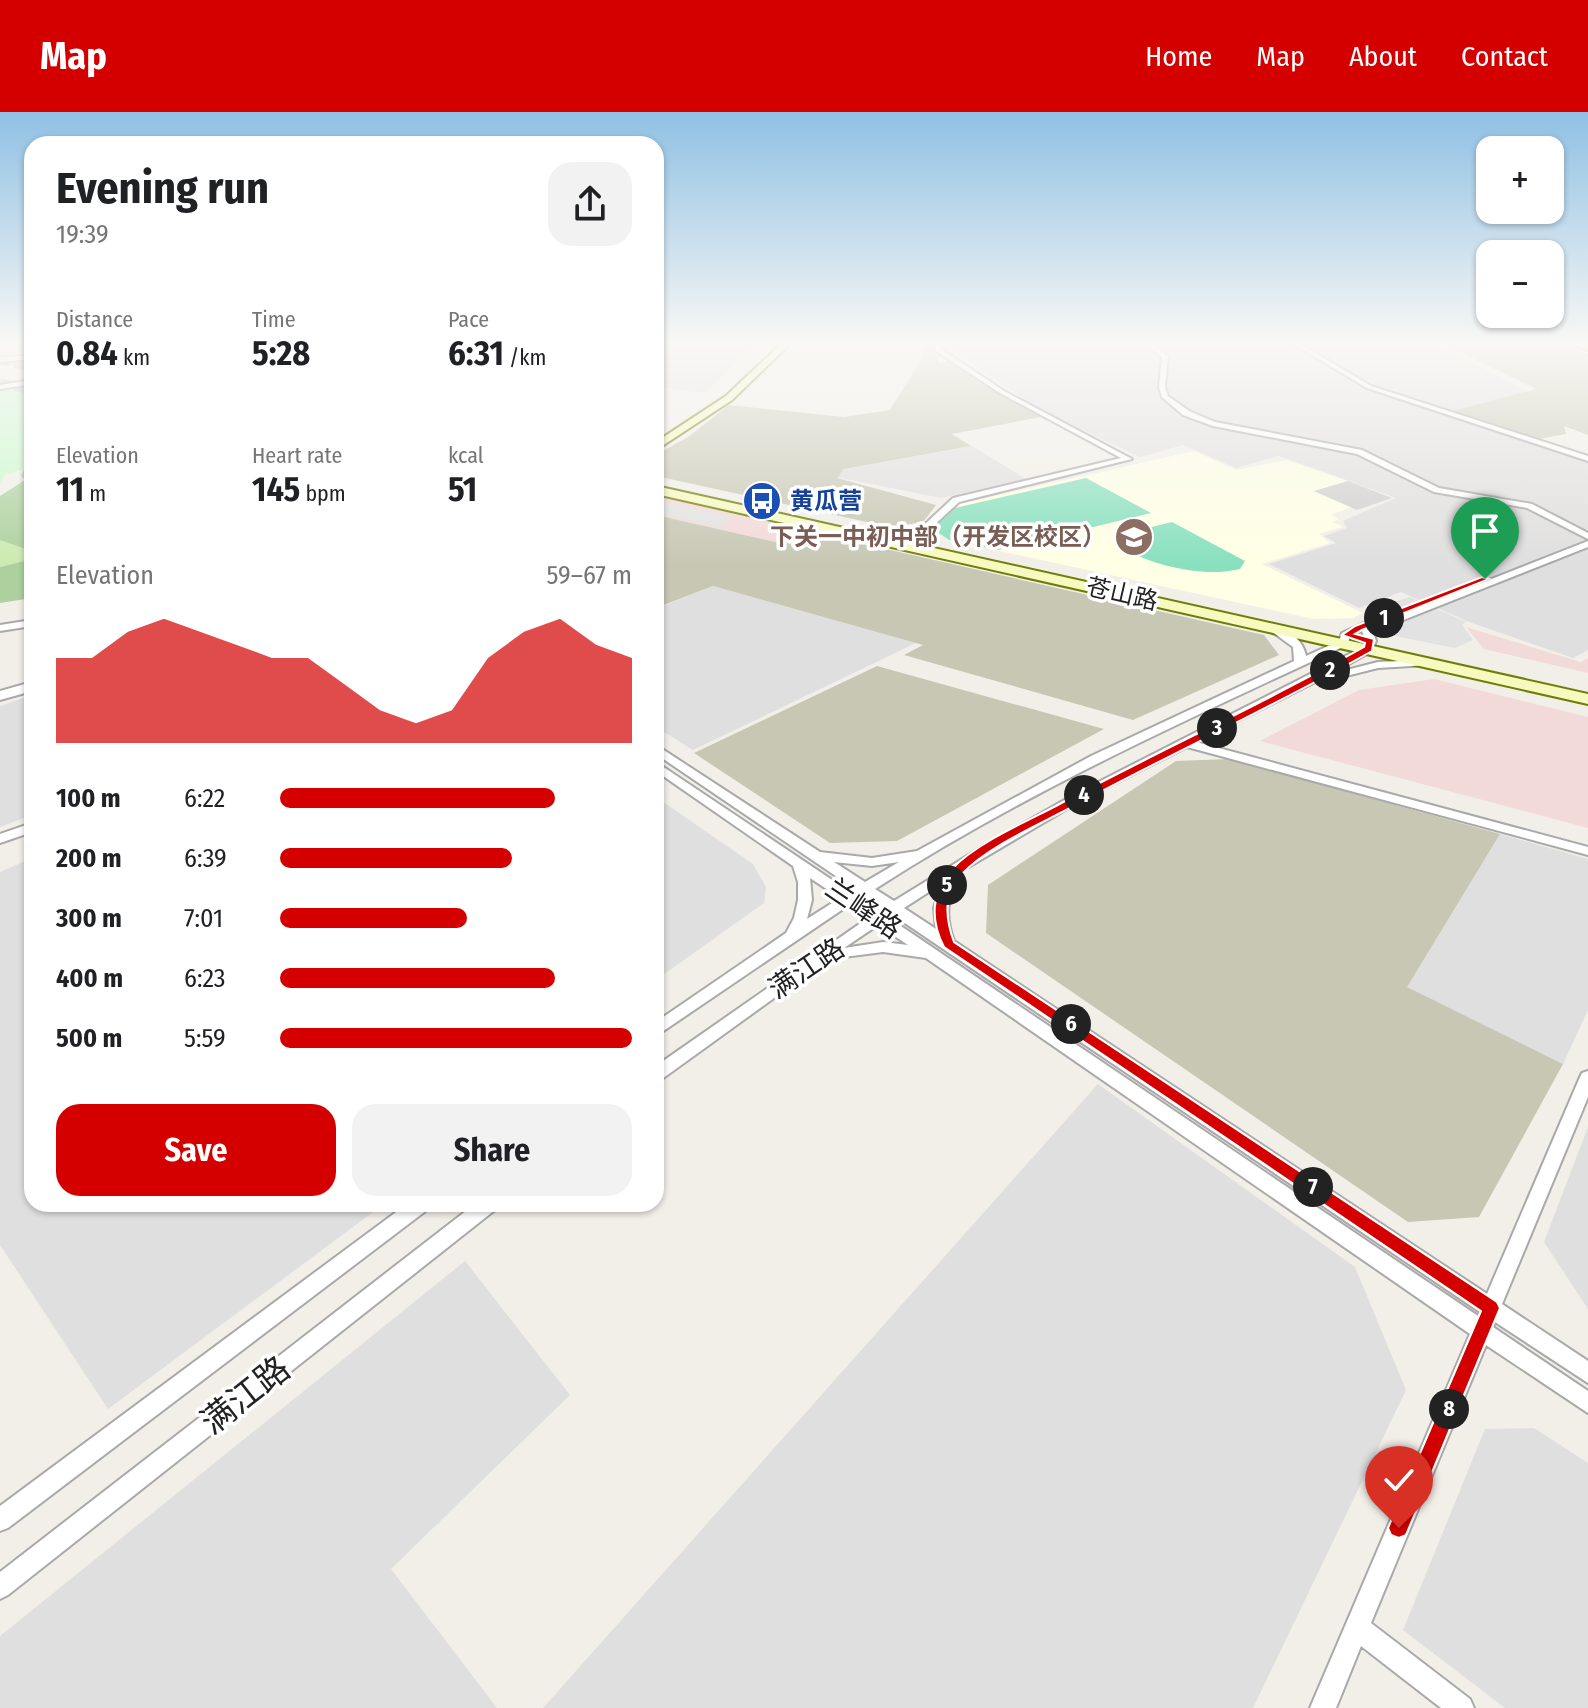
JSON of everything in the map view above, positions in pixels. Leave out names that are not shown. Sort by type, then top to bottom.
[{"type":"main road","points":[[664,431],[685,416]]},
{"type":"main road","points":[[664,442],[701,416]]},
{"type":"main road","name":"苍山路","points":[[664,485],[1370,645],[1588,690]]},
{"type":"main road","name":"苍山路","points":[[664,492],[1271,627],[1345,639]]},
{"type":"main road","name":"苍山路","points":[[1370,645],[1439,665],[1588,699]]},
{"type":"street","points":[[913,540],[956,500],[1128,459],[1048,416]]},
{"type":"street","points":[[1200,416],[1213,424],[1369,455],[1444,493],[1531,507],[1588,537]]},
{"type":"street","points":[[1459,416],[1588,459]]},
{"type":"street","name":"满江路","points":[[664,1025],[851,899],[941,843],[1049,783],[1345,639],[1588,537]]},
{"type":"street","name":"满江路","points":[[664,1069],[894,908],[1053,811],[1285,695],[1370,645],[1367,631],[1588,537]]},
{"type":"street","points":[[0,628],[24,624]]},
{"type":"street","points":[[1271,627],[1298,645],[1302,655],[1299,664]]},
{"type":"street","points":[[1285,695],[1369,666],[1439,665]]},
{"type":"street","points":[[0,685],[24,678]]},
{"type":"street","points":[[0,696],[24,688]]},
{"type":"street","points":[[1186,743],[1588,851]]},
{"type":"street","name":"兰峰路","points":[[664,755],[806,859],[851,899],[1588,1403]]},
{"type":"street","name":"兰峰路","points":[[664,771],[806,859],[894,908],[1588,1373]]},
{"type":"street","points":[[0,839],[24,830]]},
{"type":"street","points":[[791,938],[806,903],[806,859],[888,861],[941,843]]},
{"type":"street","points":[[949,944],[940,915],[942,896],[951,878],[966,863]]},
{"type":"street","points":[[816,960],[867,948],[932,954]]},
{"type":"street","points":[[1323,1708],[1588,1077]]},
{"type":"street","name":"满江路","points":[[0,1520],[410,1212]]},
{"type":"street","name":"满江路","points":[[0,1587],[479,1212]]},
{"type":"street","points":[[1357,1627],[1461,1708]]},
{"type":"shaded area","points":[[714,416],[1041,417],[952,434],[971,446],[844,469],[837,478],[936,505],[923,522],[890,527],[664,478],[664,450]]},
{"type":"shaded area","points":[[1054,416],[1457,416],[1588,460],[1588,650],[1573,658],[1469,622],[1401,592],[1359,608],[1269,564],[1336,543],[1324,536],[1347,528],[1343,521],[1396,498],[1279,456],[1236,468],[1183,445],[1140,457]]},
{"type":"shaded area","points":[[1469,416],[1588,416],[1588,435],[1564,426],[1566,434],[1539,439]]},
{"type":"shaded area","points":[[972,446],[1026,479],[941,498],[836,477],[845,469]]},
{"type":"shaded area","name":"下关一中初中部（开发区校区）","points":[[1194,451],[1236,470],[1287,460],[1348,481],[1315,492],[1351,507],[1331,515],[1339,519],[1332,522],[1343,527],[1319,534],[1330,543],[1262,564],[1363,613],[1353,618],[1314,619],[949,540],[933,529],[960,504]]},
{"type":"shaded area","points":[[1348,481],[1392,498],[1357,510],[1314,491]]},
{"type":"shaded area","points":[[664,497],[804,528],[784,544],[664,517]]},
{"type":"shaded area","points":[[664,503],[731,517],[718,527],[664,514]]},
{"type":"shaded area","points":[[664,517],[784,544],[802,530],[1264,635],[1279,655],[1133,720],[904,655],[923,645],[713,586],[664,605]]},
{"type":"shaded area","points":[[713,586],[916,643],[693,750],[664,732],[664,606]]},
{"type":"shaded area","points":[[1410,597],[1466,622],[1462,625],[1473,640],[1455,648],[1380,633],[1391,623],[1369,610]]},
{"type":"shaded area","points":[[1466,627],[1581,662],[1588,658],[1588,673],[1484,649]]},
{"type":"shaded area","points":[[877,666],[1104,729],[897,841],[830,843],[694,753]]},
{"type":"shaded area","points":[[1434,679],[1588,717],[1588,828],[1260,741],[1359,690]]},
{"type":"shaded area","points":[[24,698],[24,818],[0,827],[0,706]]},
{"type":"shaded area","points":[[1229,759],[1500,834],[1407,987],[1563,1064],[1479,1217],[1408,1222],[986,933],[988,885],[1176,761]]},
{"type":"shaded area","points":[[664,803],[753,864],[766,887],[764,903],[664,974]]},
{"type":"shaded area","points":[[1500,834],[1588,859],[1588,1010],[1563,1064],[1406,987]]},
{"type":"shaded area","points":[[24,862],[24,1212],[373,1212],[108,1409],[0,1245],[0,872]]},
{"type":"shaded area","points":[[1098,1084],[1355,1267],[1406,1390],[1253,1708],[543,1708]]},
{"type":"shaded area","points":[[1588,1127],[1588,1309],[1544,1242]]},
{"type":"shaded area","points":[[465,1261],[570,1395],[391,1569],[497,1708],[0,1708],[0,1636]]},
{"type":"shaded area","points":[[1534,1428],[1588,1463],[1588,1708],[1505,1708],[1403,1630],[1485,1429]]},
{"type":"green space","points":[[0,416],[24,416],[24,470],[5,474],[0,484]]},
{"type":"green space","points":[[1086,478],[1151,513],[998,550],[949,540],[933,529],[955,508]]},
{"type":"green space","points":[[24,481],[24,548],[0,540],[0,496]]},
{"type":"green space","points":[[1172,522],[1245,561],[1240,569],[1196,571],[1164,565],[1122,548],[1135,531]]},
{"type":"green space","points":[[0,539],[24,547],[24,561],[0,567]]},
{"type":"green space","points":[[24,561],[24,599],[0,603],[0,567]]},
{"type":"place","name":"黄瓜营","points":[[762,501]]},
{"type":"place","name":"下关一中初中部（开发区校区）","points":[[1134,537]]},
{"type":"route","points":[[1399,1528],[1491,1308],[949,944],[941,925],[940,906],[946,887],[958,870],[1011,835],[1115,779],[1285,695],[1368,649],[1371,641],[1346,635],[1485,579]]}]
